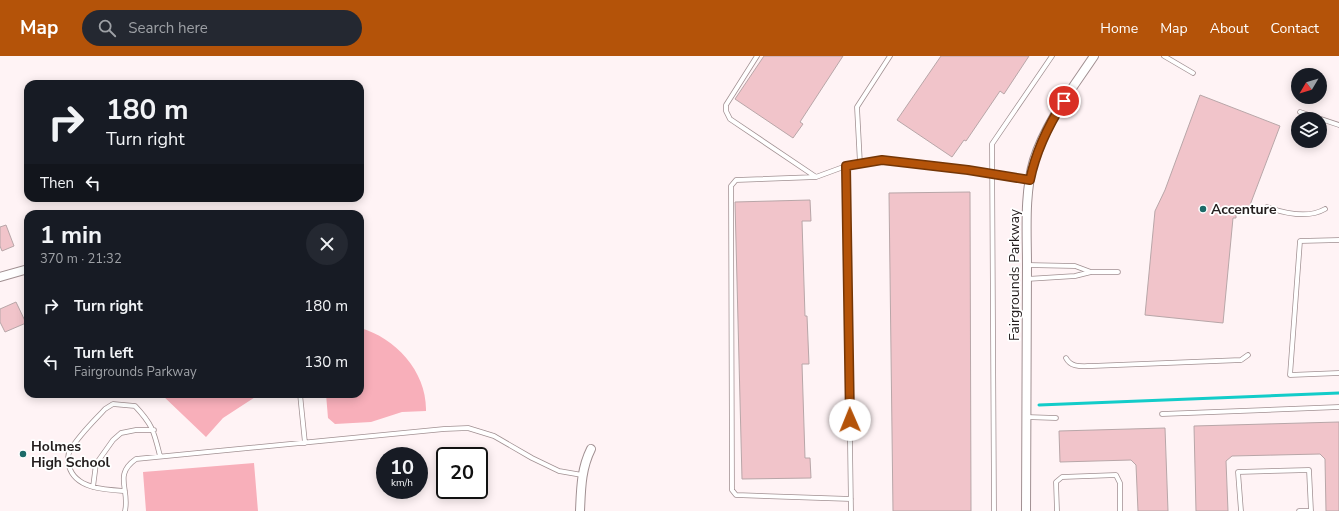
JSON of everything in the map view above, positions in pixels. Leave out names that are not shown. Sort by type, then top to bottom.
[{"type":"street","name":"Fairgrounds Parkway","points":[[1026,511],[1027,198],[1038,150],[1047,128],[1094,56]]},
{"type":"street","points":[[0,277],[24,270]]},
{"type":"street","points":[[580,511],[584,462],[591,449]]},
{"type":"lane","points":[[757,56],[726,104],[726,111],[730,119],[816,177]]},
{"type":"lane","points":[[860,164],[857,107],[890,56]]},
{"type":"lane","points":[[994,511],[992,144],[1052,56]]},
{"type":"lane","points":[[1164,56],[1193,73]]},
{"type":"lane","points":[[1327,121],[1339,125]]},
{"type":"lane","points":[[851,499],[736,496],[732,490],[731,186],[736,180],[816,177],[846,166],[882,160],[993,173],[1030,180]]},
{"type":"lane","points":[[846,166],[852,511]]},
{"type":"lane","points":[[1267,207],[1285,213],[1318,213],[1325,209]]},
{"type":"lane","points":[[1339,240],[1300,241],[1290,375],[1339,373]]},
{"type":"lane","points":[[1027,265],[1075,266],[1091,272]]},
{"type":"lane","points":[[1026,279],[1075,276],[1091,272],[1118,272]]},
{"type":"lane","points":[[1066,358],[1068,363],[1073,366],[1092,366],[1240,360],[1248,355]]},
{"type":"lane","points":[[300,398],[305,444]]},
{"type":"lane","points":[[125,491],[102,490],[76,478],[70,471],[67,459],[70,449],[105,408],[112,404],[135,406],[154,430],[160,456]]},
{"type":"lane","points":[[1162,414],[1339,406]]},
{"type":"lane","points":[[1026,417],[1056,418]]},
{"type":"lane","points":[[125,511],[123,476],[127,465],[136,459],[305,444],[444,429],[468,428],[494,436],[532,458],[559,471],[582,475]]},
{"type":"lane","points":[[93,487],[96,464],[113,440],[121,433],[136,430],[154,430]]},
{"type":"lane","points":[[1241,511],[1238,472],[1309,470],[1311,511],[1299,511]]},
{"type":"lane","points":[[1056,511],[1056,482],[1062,477],[1116,475],[1120,483],[1120,511]]},
{"type":"shaded area","points":[[364,330],[386,340],[397,348],[415,370],[421,383],[425,397],[426,411],[402,412],[371,422],[335,424],[328,418],[326,398],[364,398]]},
{"type":"shaded area","points":[[165,398],[254,398],[223,418],[206,437]]},
{"type":"shaded area","points":[[254,463],[258,511],[146,511],[143,472]]},
{"type":"building","points":[[764,56],[843,56],[800,122],[803,124],[793,138],[735,99]]},
{"type":"building","points":[[941,56],[1029,56],[1004,94],[1000,91],[966,141],[964,140],[952,157],[897,120]]},
{"type":"building","name":"Accenture","points":[[1200,95],[1280,126],[1247,213],[1236,213],[1236,218],[1233,218],[1223,323],[1145,315],[1155,211],[1165,190]]},
{"type":"building","points":[[970,192],[971,511],[893,511],[889,193]]},
{"type":"building","points":[[810,200],[811,221],[802,221],[805,316],[807,316],[809,364],[802,364],[805,458],[810,458],[811,478],[742,479],[735,202]]},
{"type":"building","points":[[6,225],[14,246],[2,251],[0,246],[0,227]]},
{"type":"building","points":[[16,302],[24,319],[24,324],[5,332],[0,322],[0,309]]},
{"type":"building","points":[[1339,422],[1339,511],[1326,511],[1325,459],[1320,454],[1232,456],[1226,461],[1228,511],[1196,511],[1194,426]]},
{"type":"building","points":[[1165,428],[1168,511],[1138,511],[1136,465],[1131,460],[1060,462],[1059,431]]},
{"type":"waterway","points":[[1039,405],[1339,393]]},
{"type":"place","name":"Accenture","points":[[1203,209]]},
{"type":"place","name":"Holmes High School","points":[[23,454]]},
{"type":"route","points":[[850,420],[846,166],[882,160],[1000,174],[1030,180],[1040,144],[1047,128],[1064,101]]}]
